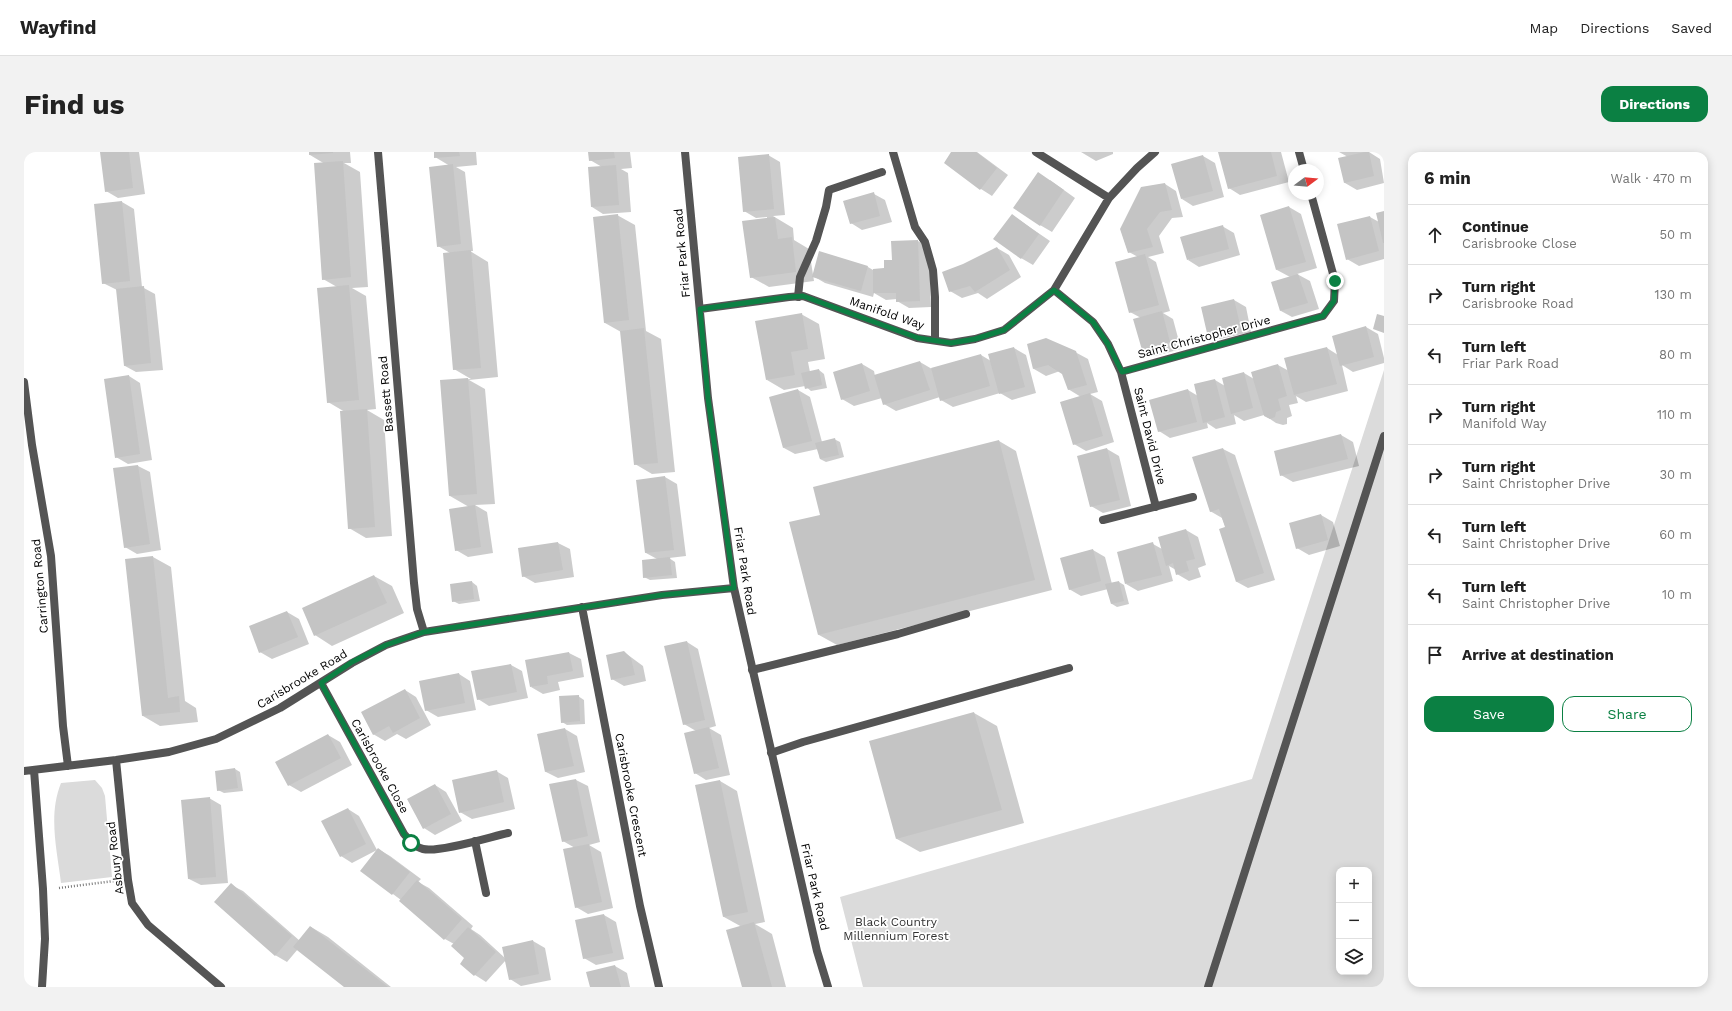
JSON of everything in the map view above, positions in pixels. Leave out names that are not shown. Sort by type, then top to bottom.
[{"type":"street","name":"Bassett Road","points":[[378,152],[414,583],[417,609],[424,632]]},
{"type":"street","name":"Friar Park Road","points":[[685,152],[708,398],[734,588],[817,951],[828,987]]},
{"type":"street","points":[[893,152],[915,226],[925,242],[933,270],[935,340]]},
{"type":"street","points":[[1036,152],[1109,198]]},
{"type":"street","points":[[1122,372],[1108,344],[1093,322],[1054,290],[1109,198],[1137,168],[1156,152]]},
{"type":"street","points":[[1300,152],[1303,164]]},
{"type":"street","points":[[798,296],[800,277],[816,241],[826,207],[829,190],[882,172]]},
{"type":"street","name":"Saint Christopher Drive","points":[[1122,372],[1323,316],[1334,301],[1335,281],[1313,200]]},
{"type":"street","name":"Manifold Way","points":[[700,309],[798,296],[816,300],[918,338],[951,343],[975,339],[1004,330],[1054,290]]},
{"type":"street","name":"Saint David Drive","points":[[1122,372],[1156,507]]},
{"type":"street","name":"Carrington Road","points":[[24,382],[32,445],[51,556],[63,726],[68,766]]},
{"type":"street","points":[[1208,987],[1384,436]]},
{"type":"street","points":[[1103,520],[1193,497]]},
{"type":"street","name":"Carisbrooke Road","points":[[24,770],[68,766],[169,752],[216,739],[280,708],[352,662],[386,645],[424,632],[662,595],[734,588]]},
{"type":"street","name":"Carisbrooke Crescent","points":[[582,607],[640,906],[659,987]]},
{"type":"street","points":[[752,670],[898,634],[966,614]]},
{"type":"street","points":[[771,753],[803,742],[1069,668]]},
{"type":"street","name":"Carisbrooke Close","points":[[321,683],[404,834],[411,843],[422,849],[437,849],[508,833]]},
{"type":"street","name":"Asbury Road","points":[[116,760],[128,880],[132,903],[148,925],[221,987]]},
{"type":"street","points":[[34,770],[43,889],[45,939],[42,987]]},
{"type":"street","points":[[475,841],[486,893]]},
{"type":"path","points":[[43,889],[128,880]]},
{"type":"green space","name":"Black Country Millennium Forest","points":[[1384,370],[1384,987],[863,987],[840,897],[1252,779]]},
{"type":"green space","points":[[95,780],[102,788],[105,796],[112,877],[61,883],[54,820],[57,795],[61,783]]},
{"type":"building","points":[[100,152],[129,152],[133,188],[105,192]]},
{"type":"building","points":[[309,152],[333,152],[333,153],[309,155]]},
{"type":"building","points":[[434,152],[459,152],[460,156],[434,158]]},
{"type":"building","points":[[588,152],[614,152],[615,158],[589,161]]},
{"type":"building","points":[[951,152],[976,152],[997,168],[980,190],[944,163]]},
{"type":"building","points":[[1218,152],[1271,152],[1277,176],[1228,189]]},
{"type":"building","points":[[1369,152],[1374,176],[1344,183],[1338,158]]},
{"type":"building","points":[[769,154],[774,209],[743,212],[738,157]]},
{"type":"building","points":[[1203,155],[1213,191],[1181,199],[1171,164]]},
{"type":"building","points":[[343,161],[351,277],[322,280],[314,163]]},
{"type":"building","points":[[453,164],[461,244],[437,247],[429,167]]},
{"type":"building","points":[[616,165],[619,205],[591,207],[588,167]]},
{"type":"building","points":[[1038,172],[1064,190],[1040,226],[1013,208]]},
{"type":"building","points":[[1165,183],[1172,210],[1160,212],[1147,229],[1153,247],[1128,253],[1120,229],[1141,187]]},
{"type":"building","points":[[874,192],[880,216],[850,224],[843,201]]},
{"type":"building","points":[[122,201],[130,281],[102,284],[94,204]]},
{"type":"building","points":[[1289,206],[1306,262],[1276,270],[1260,215]]},
{"type":"building","points":[[1384,211],[1384,243],[1383,243],[1376,213]]},
{"type":"building","points":[[618,214],[629,320],[604,323],[593,217]]},
{"type":"building","points":[[1012,214],[1039,234],[1021,259],[993,239]]},
{"type":"building","points":[[1370,216],[1379,251],[1346,260],[1337,224]]},
{"type":"building","points":[[775,217],[778,239],[792,237],[796,272],[750,278],[742,221]]},
{"type":"building","points":[[1223,225],[1229,249],[1187,260],[1180,237]]},
{"type":"building","points":[[918,240],[920,301],[896,302],[896,293],[873,293],[873,269],[884,268],[884,260],[892,260],[891,241]]},
{"type":"building","points":[[997,247],[1010,270],[975,292],[970,286],[949,292],[942,272],[963,264]]},
{"type":"building","points":[[471,250],[481,368],[453,370],[443,253]]},
{"type":"building","points":[[819,251],[868,266],[861,291],[812,277]]},
{"type":"building","points":[[1145,254],[1159,305],[1129,313],[1115,262]]},
{"type":"building","points":[[1298,274],[1308,303],[1280,311],[1271,282]]},
{"type":"building","points":[[349,285],[359,400],[327,403],[317,288]]},
{"type":"building","points":[[144,286],[151,363],[124,366],[116,289]]},
{"type":"building","points":[[1234,299],[1240,325],[1207,333],[1201,307]]},
{"type":"building","points":[[1162,311],[1170,342],[1142,350],[1133,319]]},
{"type":"building","points":[[802,313],[808,349],[791,352],[795,375],[766,380],[755,321]]},
{"type":"building","points":[[1377,314],[1384,316],[1384,333],[1373,329]]},
{"type":"building","points":[[1366,326],[1374,357],[1340,366],[1332,336]]},
{"type":"building","points":[[644,328],[658,463],[634,465],[620,331]]},
{"type":"building","points":[[1046,338],[1076,351],[1087,385],[1068,390],[1062,374],[1048,365],[1033,369],[1027,344]]},
{"type":"building","points":[[1014,347],[1025,387],[999,394],[988,354]]},
{"type":"building","points":[[1327,347],[1337,384],[1294,395],[1284,358]]},
{"type":"building","points":[[981,354],[990,386],[940,401],[931,368]]},
{"type":"building","points":[[920,361],[930,390],[883,405],[874,375]]},
{"type":"building","points":[[862,363],[870,391],[841,400],[833,372]]},
{"type":"building","points":[[1278,364],[1287,396],[1278,399],[1281,410],[1276,412],[1275,417],[1270,419],[1264,416],[1251,372]]},
{"type":"building","points":[[819,369],[822,385],[805,389],[801,373]]},
{"type":"building","points":[[1244,372],[1253,408],[1231,414],[1222,378]]},
{"type":"building","points":[[129,375],[140,454],[115,458],[104,379]]},
{"type":"building","points":[[468,378],[477,494],[449,496],[440,380]]},
{"type":"building","points":[[1215,379],[1225,417],[1203,423],[1194,384]]},
{"type":"building","points":[[798,389],[812,441],[783,448],[769,397]]},
{"type":"building","points":[[1188,389],[1197,422],[1158,432],[1149,400]]},
{"type":"building","points":[[1090,393],[1103,436],[1073,445],[1060,402]]},
{"type":"building","points":[[367,409],[375,527],[348,529],[340,411]]},
{"type":"building","points":[[1341,434],[1348,459],[1280,476],[1274,451]]},
{"type":"building","points":[[835,438],[839,455],[820,459],[815,443]]},
{"type":"building","points":[[999,440],[1035,580],[818,635],[789,522],[820,515],[813,487]]},
{"type":"building","points":[[1107,448],[1120,500],[1090,507],[1077,456]]},
{"type":"building","points":[[1223,448],[1264,573],[1236,582],[1219,529],[1225,527],[1219,509],[1210,512],[1192,457]]},
{"type":"building","points":[[138,465],[150,544],[124,548],[113,468]]},
{"type":"building","points":[[665,476],[674,550],[645,553],[636,480]]},
{"type":"building","points":[[475,505],[481,547],[455,551],[449,509]]},
{"type":"building","points":[[1321,514],[1328,540],[1296,549],[1289,523]]},
{"type":"building","points":[[1186,529],[1195,559],[1186,561],[1189,571],[1176,575],[1173,563],[1166,566],[1158,537]]},
{"type":"building","points":[[558,542],[563,570],[522,577],[518,548]]},
{"type":"building","points":[[1153,542],[1162,575],[1125,584],[1117,552]]},
{"type":"building","points":[[1093,549],[1101,581],[1069,590],[1060,558]]},
{"type":"building","points":[[153,556],[168,698],[179,696],[180,712],[142,716],[125,559]]},
{"type":"building","points":[[670,557],[672,575],[643,578],[642,560]]},
{"type":"building","points":[[374,575],[387,603],[314,636],[302,608]]},
{"type":"building","points":[[472,581],[474,599],[452,602],[450,584]]},
{"type":"building","points":[[1119,581],[1124,601],[1111,604],[1105,584]]},
{"type":"building","points":[[287,611],[298,637],[259,653],[249,626]]},
{"type":"building","points":[[687,641],[705,720],[683,725],[664,646]]},
{"type":"building","points":[[624,651],[631,658],[635,675],[611,680],[606,655]]},
{"type":"building","points":[[569,652],[573,671],[547,676],[548,684],[530,687],[525,660]]},
{"type":"building","points":[[511,664],[517,692],[477,700],[471,671]]},
{"type":"building","points":[[459,673],[465,703],[425,711],[419,681]]},
{"type":"building","points":[[405,689],[420,718],[393,733],[389,726],[373,735],[361,712]]},
{"type":"building","points":[[579,695],[580,721],[561,723],[559,696]]},
{"type":"building","points":[[974,712],[1002,810],[896,839],[869,741]]},
{"type":"building","points":[[709,727],[719,768],[694,774],[684,733]]},
{"type":"building","points":[[565,728],[574,766],[545,772],[537,734]]},
{"type":"building","points":[[328,734],[341,758],[288,786],[275,762]]},
{"type":"building","points":[[235,768],[238,788],[217,791],[215,771]]},
{"type":"building","points":[[497,770],[504,802],[459,813],[452,780]]},
{"type":"building","points":[[576,779],[588,836],[562,842],[549,784]]},
{"type":"building","points":[[720,780],[748,912],[723,917],[695,785]]},
{"type":"building","points":[[435,784],[451,814],[423,829],[407,799]]},
{"type":"building","points":[[210,797],[216,877],[188,879],[181,800]]},
{"type":"building","points":[[348,808],[366,844],[340,857],[321,821]]},
{"type":"building","points":[[589,844],[602,902],[575,908],[563,849]]},
{"type":"building","points":[[378,848],[410,872],[392,895],[360,871]]},
{"type":"building","points":[[417,880],[462,919],[444,940],[399,901]]},
{"type":"building","points":[[231,883],[292,936],[275,956],[214,902]]},
{"type":"building","points":[[604,914],[613,953],[583,959],[575,920]]},
{"type":"building","points":[[754,922],[772,987],[742,987],[726,930]]},
{"type":"building","points":[[310,926],[388,987],[344,987],[293,947]]},
{"type":"building","points":[[468,927],[496,952],[474,976],[460,964],[464,958],[451,946]]},
{"type":"building","points":[[533,940],[539,974],[509,980],[502,947]]},
{"type":"building","points":[[615,965],[621,987],[590,987],[586,972]]},
{"type":"route","points":[[411,843],[404,834],[321,683],[352,662],[386,645],[424,632],[662,595],[734,588],[708,398],[700,309],[803,296],[918,338],[951,343],[975,339],[1004,330],[1054,290],[1093,322],[1108,344],[1122,372],[1323,316],[1334,301],[1335,281]]}]
